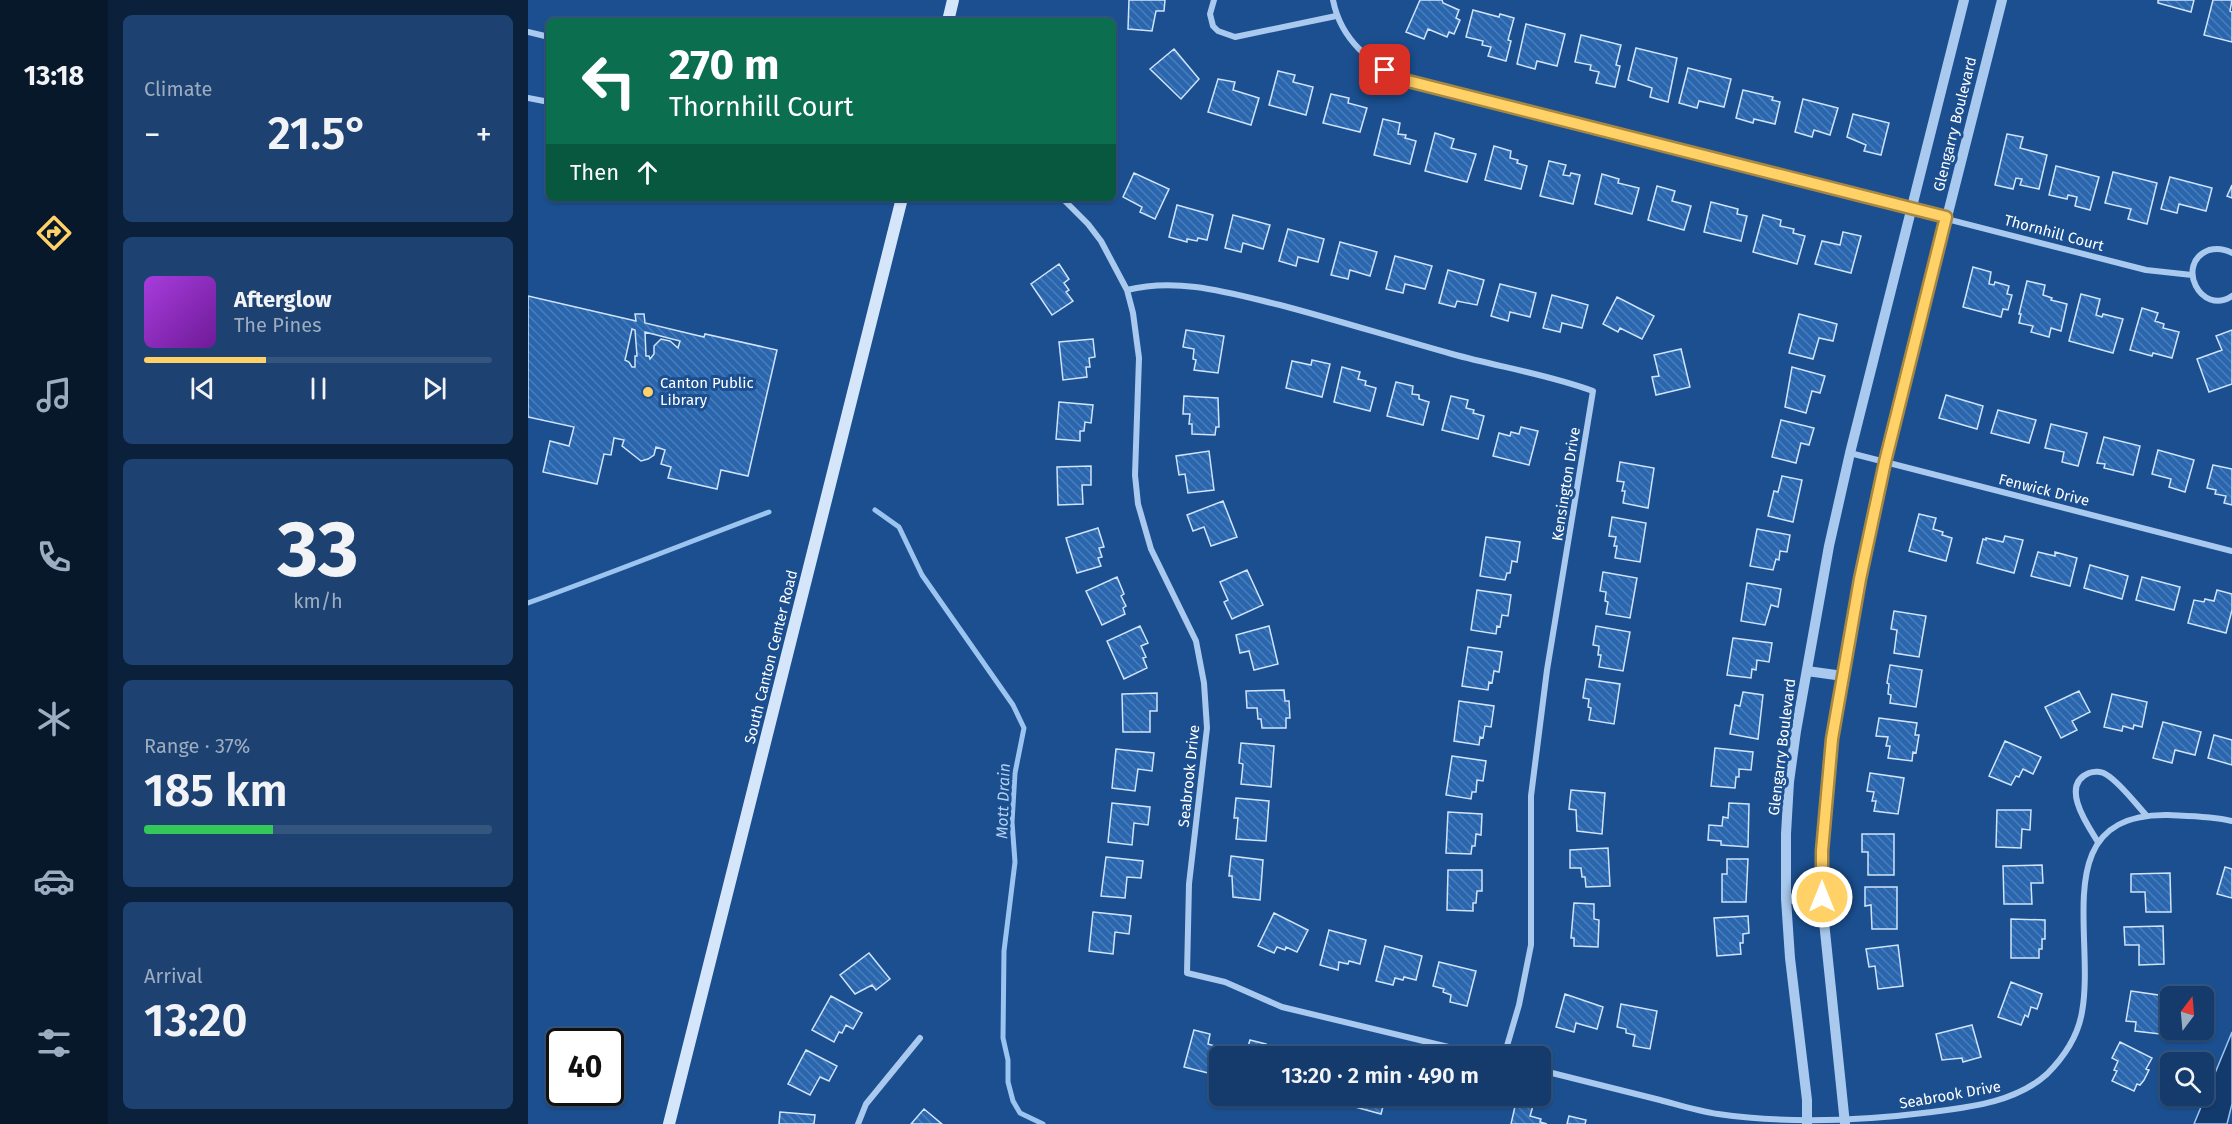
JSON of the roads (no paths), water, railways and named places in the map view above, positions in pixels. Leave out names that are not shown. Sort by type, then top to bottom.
[{"type":"main road","points":[[949,18],[953,0]]},
{"type":"main road","name":"South Canton Center Road","points":[[669,1124],[901,201]]},
{"type":"street","points":[[1214,0],[1210,14],[1213,26],[1218,32],[1234,38],[1336,16],[1333,0]]},
{"type":"street","name":"Glengarry Boulevard","points":[[1807,1122],[1807,1100],[1790,958],[1786,899],[1789,782],[1828,546],[1964,0]]},
{"type":"street","name":"Glengarry Boulevard","points":[[1845,1122],[1822,897],[1825,795],[1832,739],[1860,579],[1885,462],[2002,0]]},
{"type":"street","name":"Thornhill Court","points":[[1336,16],[1348,38],[1365,56],[1385,70],[1408,81],[2146,270],[2192,274]]},
{"type":"street","points":[[528,32],[546,36]]},
{"type":"street","points":[[528,98],[546,101]]},
{"type":"street","name":"Seabrook Drive","points":[[1065,201],[1101,241],[1127,290],[1133,313],[1139,358],[1135,475],[1138,504],[1151,549],[1196,641],[1204,683],[1207,728],[1189,884],[1187,973],[1225,982],[1282,1007],[1444,1046]]},
{"type":"street","points":[[2232,253],[2218,249],[2208,251],[2199,256],[2192,274],[2194,285],[2199,293],[2208,299],[2218,301],[2232,296]]},
{"type":"street","name":"Kensington Drive","points":[[1127,290],[1144,285],[1207,287],[1332,319],[1453,354],[1557,378],[1593,391],[1547,670],[1531,796],[1531,945],[1519,1005],[1507,1046]]},
{"type":"street","name":"Fenwick Drive","points":[[1850,453],[2232,551]]},
{"type":"street","name":"Glengarry Boulevard","points":[[1807,671],[1843,676]]},
{"type":"street","points":[[2098,842],[2075,795],[2078,783],[2087,774],[2096,772],[2107,774],[2146,815]]},
{"type":"street","name":"Seabrook Drive","points":[[1551,1073],[1716,1114],[1757,1120],[1845,1122],[1949,1110],[1995,1101],[2031,1086],[2055,1065],[2072,1042],[2082,1011],[2085,982],[2085,884],[2088,864],[2098,842],[2119,824],[2146,815],[2198,816],[2232,821]]},
{"type":"street","points":[[1786,899],[1822,897]]},
{"type":"street","points":[[858,1124],[866,1104],[920,1038]]},
{"type":"water","points":[[2232,1032],[2232,1104],[2227,1124],[2194,1124],[2201,1106],[2214,1106],[2214,1076]]},
{"type":"waterway","name":"Mott Drain","points":[[875,510],[899,527],[922,575],[1013,705],[1024,728],[1015,773],[1012,822],[1015,862],[1004,951],[1003,1038],[1008,1060],[1008,1082],[1013,1101],[1020,1113],[1043,1124]]},
{"type":"waterway","name":"Mott Drain","points":[[528,603],[769,512]]},
{"type":"place","name":"Canton Public Library","points":[[648,392]]}]
